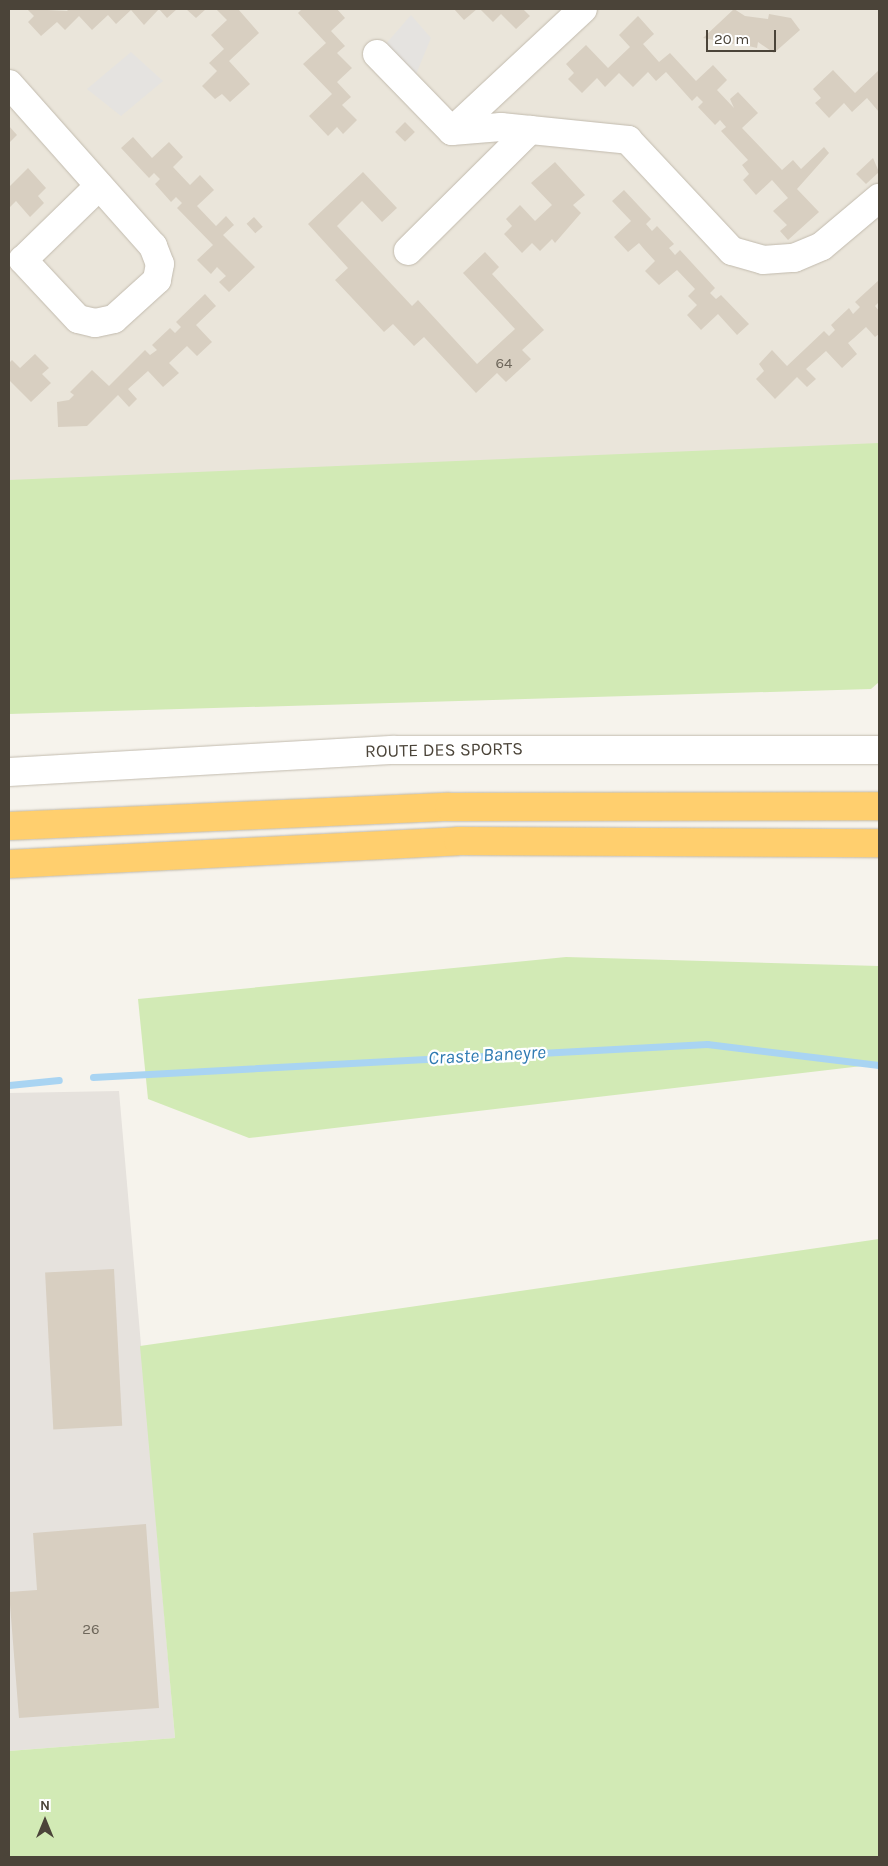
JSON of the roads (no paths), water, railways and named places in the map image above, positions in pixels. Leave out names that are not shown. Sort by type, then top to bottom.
[{"type":"highway","points":[[9,826],[449,806],[879,806]]},
{"type":"highway","points":[[9,864],[458,841],[879,843]]},
{"type":"street","points":[[452,131],[583,9]]},
{"type":"street","points":[[377,54],[452,131]]},
{"type":"street","points":[[9,84],[153,246],[160,264],[156,280],[114,319],[95,323],[78,319],[16,266],[99,186]]},
{"type":"street","points":[[452,131],[501,127],[628,140],[732,251],[763,260],[794,258],[822,246],[879,198]]},
{"type":"street","points":[[408,251],[530,130]]},
{"type":"street","name":"ROUTE DES SPORTS","points":[[9,772],[394,750],[879,750]]},
{"type":"waterway","name":"Craste Baneyre","points":[[93,1077],[707,1044],[879,1065]]},
{"type":"waterway","name":"Craste Baneyre","points":[[9,1085],[59,1080]]}]
